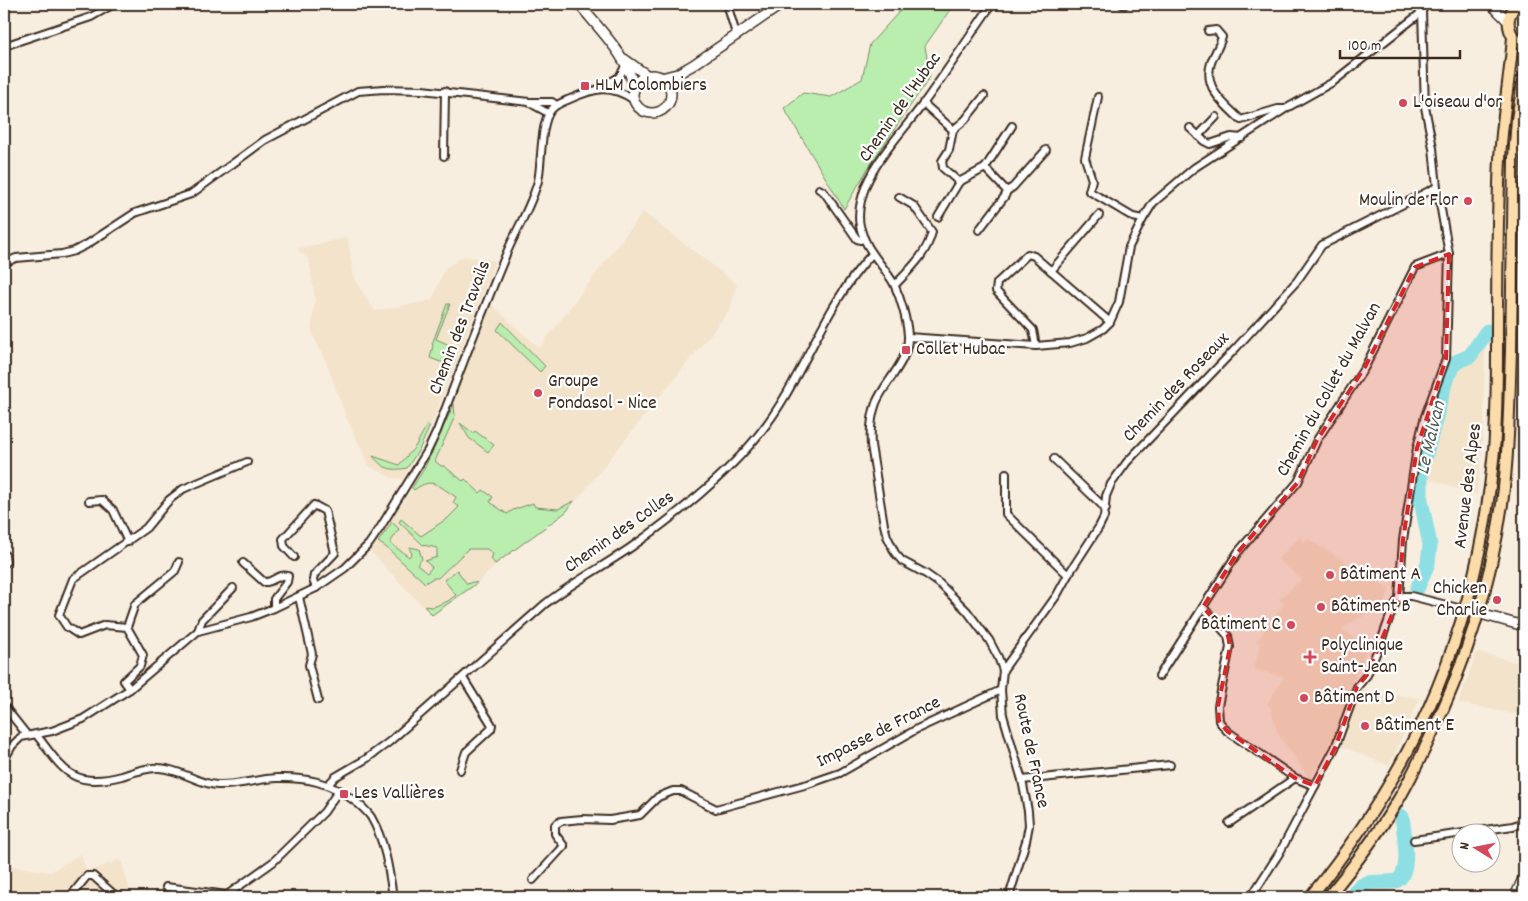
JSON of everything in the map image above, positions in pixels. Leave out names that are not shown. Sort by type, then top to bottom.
[{"type":"main road","points":[[579,4],[624,61],[634,90],[636,104],[648,113],[658,112],[666,106],[670,97],[666,81],[661,78]]},
{"type":"main road","points":[[624,61],[648,76],[661,78],[677,74],[782,4]]},
{"type":"main road","points":[[1491,4],[1508,21]]},
{"type":"main road","points":[[1518,4],[1510,14],[1508,21],[1509,30],[1513,37],[1524,46]]},
{"type":"main road","name":"Avenue des Alpes","points":[[1310,897],[1360,832],[1405,759],[1439,686],[1466,610],[1489,502],[1494,448],[1500,158],[1513,37]]},
{"type":"main road","points":[[670,92],[692,65]]},
{"type":"main road","points":[[634,90],[640,80],[648,76]]},
{"type":"main road","name":"Avenue des Alpes","points":[[1328,897],[1369,843],[1402,793],[1446,704],[1478,614],[1487,582],[1499,522],[1508,449],[1514,158],[1517,119],[1524,76]]},
{"type":"main road","points":[[1466,610],[1524,626]]},
{"type":"main road","points":[[1515,897],[1524,876]]},
{"type":"street","points":[[4,46],[91,17],[114,4]]},
{"type":"street","points":[[727,4],[736,34]]},
{"type":"street","name":"Chemin de l'Hubac","points":[[864,238],[859,215],[866,185],[876,167],[992,4]]},
{"type":"street","points":[[1250,897],[1280,852],[1336,748],[1357,687],[1367,675],[1393,608],[1399,598],[1403,540],[1418,448],[1425,416],[1446,359],[1449,254],[1437,187],[1433,148],[1424,107],[1422,12],[1425,4]]},
{"type":"street","points":[[908,337],[1036,346],[1086,338],[1103,329],[1110,322],[1119,302],[1129,247],[1153,203],[1194,168],[1285,109],[1333,82],[1422,12]]},
{"type":"street","points":[[1208,31],[1216,30],[1222,37],[1208,75],[1210,85],[1221,101],[1241,120],[1278,109],[1285,109]]},
{"type":"street","points":[[529,102],[548,113],[556,105],[583,93],[598,89],[619,77],[624,70],[624,61]]},
{"type":"street","points":[[4,263],[16,258],[62,254],[74,251],[135,213],[191,194],[266,140],[358,91],[384,88],[445,91],[529,102],[552,102],[556,105]]},
{"type":"street","points":[[598,89],[634,90]]},
{"type":"street","points":[[615,90],[634,90]]},
{"type":"street","points":[[444,156],[445,91]]},
{"type":"street","points":[[959,182],[943,168],[942,161],[949,150],[953,130],[965,120],[984,96]]},
{"type":"street","points":[[1098,97],[1085,158],[1092,180],[1089,191],[1133,217],[1143,219]]},
{"type":"street","points":[[923,103],[953,130]]},
{"type":"street","name":"Chemin des Travails","points":[[27,735],[52,731],[83,719],[130,689],[198,631],[251,616],[299,597],[345,568],[369,544],[428,450],[507,252],[533,195],[541,169],[544,128],[548,113]]},
{"type":"street","points":[[1198,136],[1216,117]]},
{"type":"street","points":[[938,217],[959,182],[985,168],[1012,126]]},
{"type":"street","points":[[1190,128],[1210,144],[1231,138],[1242,138]]},
{"type":"street","points":[[979,230],[1007,191],[1013,187],[1046,150]]},
{"type":"street","points":[[985,168],[1007,191]]},
{"type":"street","name":"Chemin des Roseaux","points":[[1004,670],[1057,595],[1099,527],[1106,509],[1106,496],[1111,484],[1127,462],[1230,354],[1296,281],[1322,245],[1437,187]]},
{"type":"street","name":"Route de France","points":[[819,190],[824,192],[857,239],[864,238],[872,254],[895,285],[908,337],[902,361],[876,404],[870,429],[870,445],[887,536],[895,554],[902,561],[940,584],[967,611],[989,640],[1004,670],[1001,690],[1003,715],[1022,780],[1029,825],[1009,897]]},
{"type":"street","points":[[895,285],[920,259],[932,232],[914,206],[899,197]]},
{"type":"street","points":[[1051,271],[1099,216]]},
{"type":"street","name":"Chemin des Colles","points":[[328,785],[335,777],[366,759],[389,742],[545,604],[632,547],[684,507],[725,471],[759,435],[771,419],[800,371],[834,305],[872,254]]},
{"type":"street","points":[[1036,346],[1033,330],[996,291],[997,284],[1028,254],[1034,256],[1110,322]]},
{"type":"street","name":"Chemin du Collet du Malvan","points":[[1159,676],[1238,552],[1298,482],[1317,440],[1364,366],[1415,267],[1449,254]]},
{"type":"street","points":[[1054,459],[1106,509]]},
{"type":"street","points":[[127,627],[105,625],[79,634],[67,627],[59,615],[73,579],[146,528],[169,500],[183,489],[247,462]]},
{"type":"street","points":[[1006,473],[1006,514],[1068,575]]},
{"type":"street","points":[[89,501],[102,500],[113,510],[128,542]]},
{"type":"street","points":[[294,557],[284,546],[283,539],[314,505],[325,511],[335,553],[314,575],[313,580],[316,588]]},
{"type":"street","points":[[4,564],[6,562],[5,555]]},
{"type":"street","points":[[130,689],[124,681],[140,666],[143,655],[127,627],[135,604],[175,571],[179,562]]},
{"type":"street","points":[[243,563],[264,582],[268,582],[280,575],[288,576],[287,582],[274,599],[274,608]]},
{"type":"street","name":"Chemin des Travails","points":[[198,631],[202,620],[232,588]]},
{"type":"street","points":[[1399,598],[1411,596],[1466,610]]},
{"type":"street","points":[[299,597],[312,654],[309,665],[318,700]]},
{"type":"street","points":[[1203,607],[1228,636],[1230,647],[1218,706],[1219,720],[1227,731],[1295,778],[1315,786]]},
{"type":"street","points":[[460,770],[466,752],[491,729],[492,725],[463,678]]},
{"type":"street","name":"Impasse de France","points":[[533,880],[564,846],[555,834],[555,825],[561,821],[582,819],[610,820],[640,815],[658,797],[673,791],[681,791],[716,809],[808,784],[840,772],[917,730],[1001,690]]},
{"type":"street","points":[[4,706],[27,735],[17,740],[4,760]]},
{"type":"street","points":[[36,734],[66,772],[85,780],[103,780],[158,767],[184,773],[208,784],[238,784],[276,778],[310,780],[339,790],[360,805],[374,822],[387,858],[393,897]]},
{"type":"street","points":[[1022,780],[1170,765]]},
{"type":"street","points":[[1230,823],[1295,778]]},
{"type":"street","points":[[166,887],[227,894],[272,862],[318,817],[339,790]]},
{"type":"street","points":[[1414,840],[1513,826],[1524,822]]},
{"type":"street","points":[[70,897],[87,876],[93,876],[117,897]]},
{"type":"highlighted area","points":[[1449,254],[1446,359],[1417,448],[1403,540],[1399,598],[1367,675],[1357,687],[1335,748],[1315,786],[1295,778],[1227,731],[1219,721],[1218,706],[1230,647],[1228,636],[1203,607],[1238,552],[1298,482],[1317,440],[1365,367],[1415,267]]},
{"type":"shaded area","points":[[643,212],[737,284],[730,310],[567,512],[497,564],[474,587],[432,616],[370,551],[425,470],[489,302],[539,348]]},
{"type":"shaded area","points":[[348,237],[354,279],[375,311],[432,300],[445,268],[464,256],[495,261],[431,426],[403,479],[392,478],[369,466],[346,417],[328,367],[311,331],[315,298],[309,259],[297,249]]},
{"type":"shaded area","points":[[1485,350],[1484,425],[1477,495],[1425,478],[1448,386],[1454,372]]},
{"type":"shaded area","name":"Polyclinique Saint-Jean","points":[[1299,538],[1305,542],[1308,539],[1389,588],[1386,601],[1342,629],[1368,646],[1352,683],[1368,691],[1420,698],[1389,766],[1331,742],[1310,779],[1278,734],[1270,706],[1267,704],[1284,677],[1254,669],[1261,643],[1256,642],[1284,603],[1279,599],[1302,579],[1278,559]]},
{"type":"shaded area","points":[[1477,652],[1524,664],[1524,716],[1458,703]]},
{"type":"shaded area","points":[[81,854],[87,872],[121,859],[132,897],[4,897],[4,867],[6,865],[50,872]]},
{"type":"green space","points":[[906,4],[954,4],[925,46],[930,77],[870,165],[844,209],[784,108],[803,93],[831,97],[862,79],[870,44]]},
{"type":"green space","points":[[447,304],[450,304],[436,339],[452,346],[454,354],[444,378],[441,377],[446,364],[430,358],[432,344]]},
{"type":"green space","points":[[502,322],[545,366],[540,372],[497,330]]},
{"type":"green space","points":[[454,404],[455,416],[435,461],[441,466],[444,466],[463,481],[465,479],[480,493],[483,490],[493,497],[490,502],[507,514],[533,503],[535,507],[558,509],[574,501],[566,512],[495,564],[491,559],[493,554],[487,549],[468,549],[438,578],[433,578],[425,583],[378,542],[392,522],[399,529],[390,543],[409,557],[412,553],[410,547],[419,549],[422,559],[417,565],[427,573],[432,567],[425,561],[437,557],[437,548],[423,545],[399,522],[401,519],[421,536],[448,518],[459,507],[453,503],[456,497],[440,486],[431,483],[414,490],[412,488],[424,469]]},
{"type":"green space","points":[[460,423],[494,445],[488,452],[469,438]]},
{"type":"green space","points":[[427,425],[430,426],[420,448],[407,468],[388,468],[380,464],[373,456],[399,465],[415,447]]},
{"type":"green space","points":[[457,570],[467,584],[477,583],[432,615],[424,606],[433,607],[448,601],[456,595],[444,580]]},
{"type":"waterway","name":"Le Malvan","points":[[1417,589],[1428,563],[1430,545],[1421,500],[1421,472],[1447,376],[1456,362],[1470,356],[1487,331]]},
{"type":"waterway","name":"Le Malvan","points":[[1351,897],[1364,884],[1396,881],[1401,877],[1404,870],[1406,852],[1402,817]]},
{"type":"place","name":"HLM Colombiers","points":[[585,86]]},
{"type":"place","name":"L'oiseau d'or","points":[[1403,103]]},
{"type":"place","name":"Moulin de Flor","points":[[1468,201]]},
{"type":"place","name":"Collet Hubac","points":[[906,350]]},
{"type":"place","name":"Groupe Fondasol - Nice","points":[[538,393]]},
{"type":"place","name":"Bâtiment A","points":[[1330,575]]},
{"type":"place","name":"Chicken Charlie","points":[[1497,600]]},
{"type":"place","name":"Bâtiment B","points":[[1321,607]]},
{"type":"place","name":"Bâtiment C","points":[[1291,625]]},
{"type":"place","name":"Polyclinique Saint-Jean","points":[[1310,657]]},
{"type":"place","name":"Bâtiment D","points":[[1304,698]]},
{"type":"place","name":"Bâtiment E","points":[[1365,726]]},
{"type":"place","name":"Les Vallières","points":[[344,794]]}]
